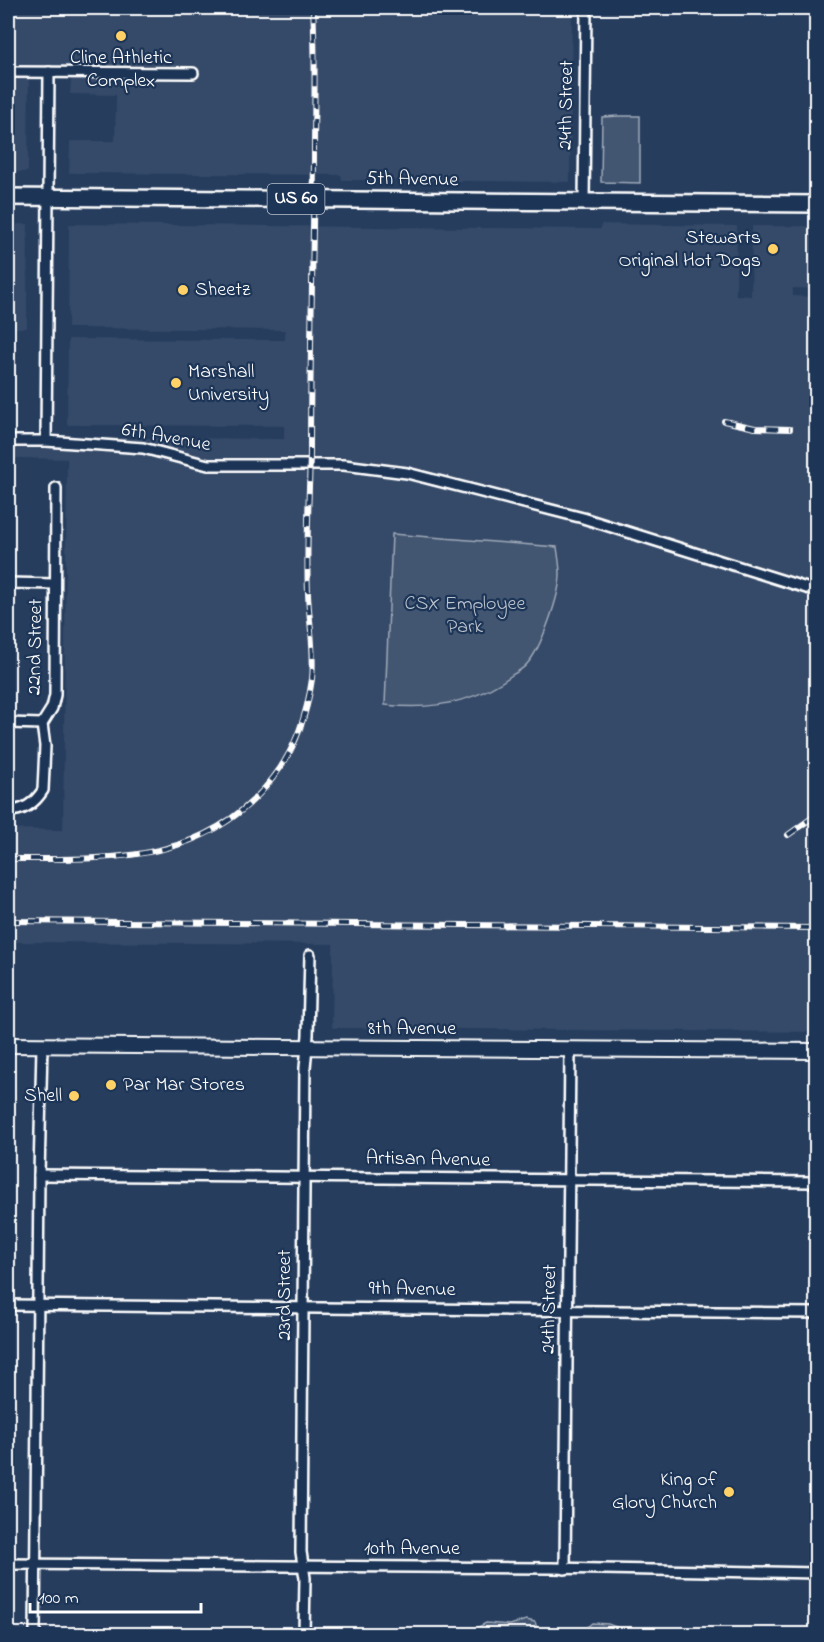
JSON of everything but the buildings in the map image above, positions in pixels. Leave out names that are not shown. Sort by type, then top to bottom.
[{"type":"main road","name":"5th Avenue","points":[[8,197],[816,204]]},
{"type":"main road","name":"8th Avenue","points":[[8,1045],[816,1051]]},
{"type":"street","name":"24th Street","points":[[584,202],[586,8]]},
{"type":"street","points":[[8,72],[192,73]]},
{"type":"street","points":[[46,441],[49,72]]},
{"type":"street","name":"6th Avenue","points":[[8,441],[46,441],[143,448],[208,465],[319,465],[384,469],[449,482],[583,518],[816,591]]},
{"type":"street","name":"22nd Street","points":[[8,811],[20,810],[34,801],[43,790],[45,746],[42,724],[49,715],[54,702],[56,488]]},
{"type":"street","points":[[8,584],[55,584]]},
{"type":"street","points":[[8,723],[42,724]]},
{"type":"street","name":"23rd Street","points":[[304,1635],[301,1552],[304,1177],[305,1067],[308,1048],[310,955]]},
{"type":"street","points":[[35,1635],[42,1046]]},
{"type":"street","name":"24th Street","points":[[565,1569],[570,1050]]},
{"type":"street","name":"Artisan Avenue","points":[[39,1175],[816,1182]]},
{"type":"street","name":"9th Avenue","points":[[8,1305],[816,1313]]},
{"type":"street","name":"10th Avenue","points":[[8,1564],[816,1573]]},
{"type":"shaded area","points":[[8,8],[572,8],[570,182],[342,180],[341,175],[69,173],[70,141],[115,141],[116,95],[70,94],[71,79],[193,80],[194,70],[8,68]]},
{"type":"shaded area","points":[[8,78],[29,79],[28,172],[8,172]]},
{"type":"shaded area","points":[[8,224],[28,224],[27,328],[8,328]]},
{"type":"shaded area","points":[[69,224],[601,229],[601,224],[737,226],[736,295],[751,296],[752,226],[816,226],[816,289],[793,288],[793,296],[816,297],[816,1032],[332,1028],[333,944],[8,942],[8,829],[63,830],[67,459],[8,458],[8,437],[284,439],[284,426],[67,425],[68,339],[285,340],[285,330],[68,328]]},
{"type":"green space","points":[[640,116],[640,183],[601,182],[602,117]]},
{"type":"green space","name":"CSX Employee Park","points":[[392,534],[557,547],[560,574],[557,595],[544,634],[525,666],[498,685],[467,698],[435,705],[385,705]]},
{"type":"green space","points":[[526,1620],[535,1622],[539,1634],[459,1634],[486,1623],[510,1625]]},
{"type":"green space","points":[[592,1623],[608,1624],[635,1634],[579,1634]]},
{"type":"railway","points":[[8,859],[82,859],[152,852],[185,842],[217,828],[246,807],[273,778],[288,756],[299,731],[310,692],[313,668],[307,558],[314,158],[313,8]]},
{"type":"railway","points":[[724,421],[755,428],[790,429]]},
{"type":"railway","points":[[788,835],[816,815]]},
{"type":"railway","points":[[8,921],[816,928]]},
{"type":"place","name":"Cline Athletic Complex","points":[[121,36]]},
{"type":"place","name":"Stewarts Original Hot Dogs","points":[[773,249]]},
{"type":"place","name":"Sheetz","points":[[183,290]]},
{"type":"place","name":"Marshall University","points":[[176,383]]},
{"type":"place","name":"Par Mar Stores","points":[[111,1085]]},
{"type":"place","name":"Shell","points":[[74,1096]]},
{"type":"place","name":"King of Glory Church","points":[[729,1492]]}]
